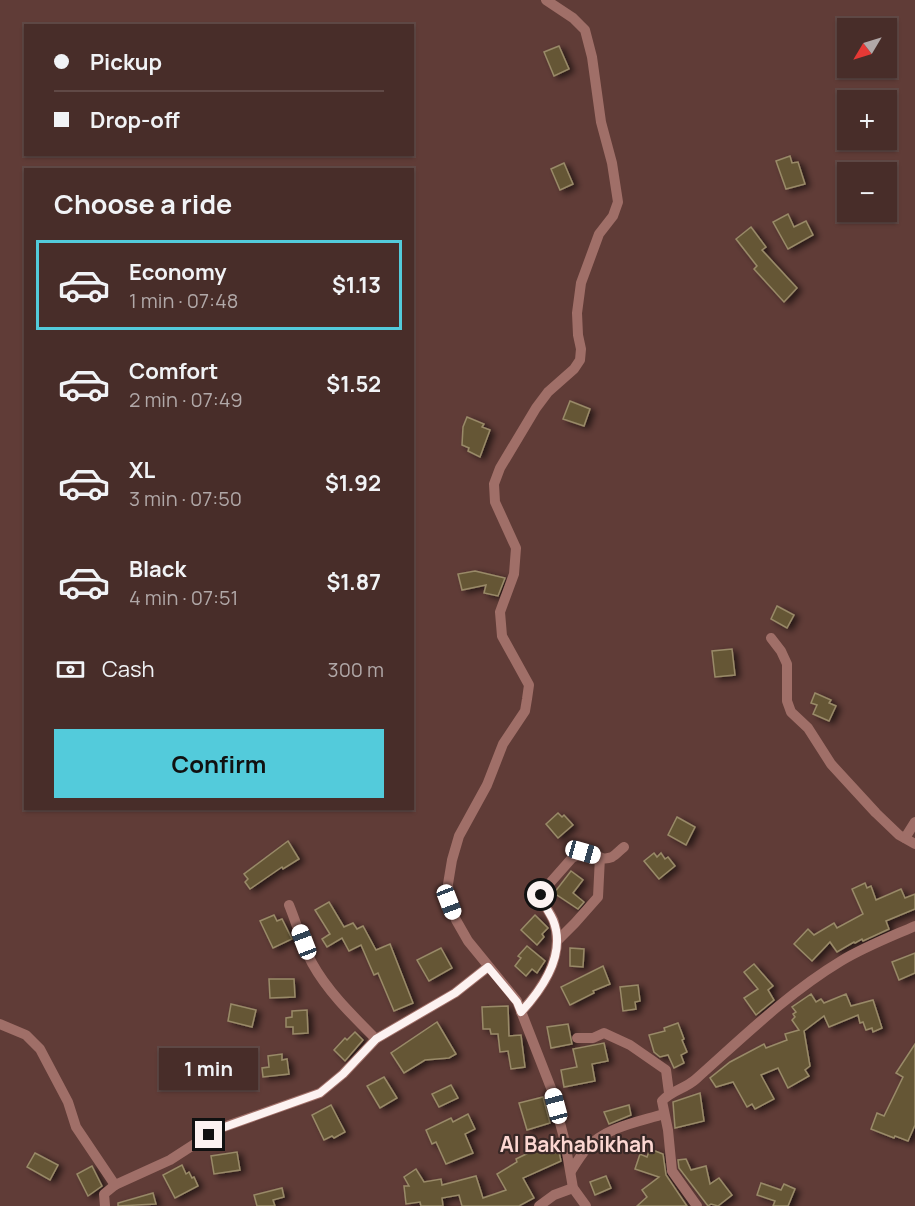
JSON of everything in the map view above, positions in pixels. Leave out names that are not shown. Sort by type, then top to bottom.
[{"type":"street","points":[[546,0],[573,18],[585,30],[618,202],[613,216],[599,234],[581,283],[577,313],[580,360],[574,369],[548,392],[536,408],[500,468],[494,484],[495,501],[516,549],[511,587],[500,612],[502,636],[528,685],[527,699],[525,711],[503,744],[487,785],[459,836],[448,884],[449,902],[468,941],[517,1002],[551,1088],[573,1188],[586,1206]]},
{"type":"street","points":[[771,638],[787,664],[787,700],[791,712],[808,728],[831,764],[853,789],[876,813],[915,844]]},
{"type":"street","points":[[905,838],[915,822]]},
{"type":"street","points":[[521,1012],[538,993],[547,978],[555,957],[558,940],[553,920],[542,901],[542,892],[578,854],[583,852],[600,857],[613,856],[624,847]]},
{"type":"street","points":[[558,940],[598,897],[600,857]]},
{"type":"street","points":[[289,905],[311,960],[324,982],[376,1039]]},
{"type":"street","points":[[697,1206],[672,1171],[668,1130],[662,1101],[669,1093],[691,1083],[774,1010],[825,972],[871,945],[915,926]]},
{"type":"street","points":[[105,1206],[104,1194],[115,1185],[170,1160],[219,1129],[320,1093],[343,1074],[376,1039],[455,993],[488,967]]},
{"type":"street","points":[[0,1024],[26,1035],[40,1048],[68,1102],[76,1127],[115,1185]]},
{"type":"street","points":[[577,1038],[593,1038],[603,1033],[630,1045],[666,1070],[669,1093]]},
{"type":"street","points":[[571,1171],[588,1147],[599,1137],[664,1114]]},
{"type":"street","points":[[539,1206],[554,1195],[573,1188]]},
{"type":"building","points":[[559,46],[569,69],[554,76],[544,52]]},
{"type":"building","points":[[790,156],[792,163],[798,162],[805,184],[786,189],[776,161]]},
{"type":"building","points":[[564,163],[573,184],[560,190],[551,169]]},
{"type":"building","points":[[788,214],[794,227],[806,221],[813,235],[788,249],[773,222]]},
{"type":"building","points":[[751,227],[766,247],[762,250],[797,288],[784,302],[754,269],[757,266],[736,239]]},
{"type":"building","points":[[570,401],[590,409],[584,426],[563,419]]},
{"type":"building","points":[[467,417],[484,424],[482,427],[490,430],[480,457],[462,445],[463,427]]},
{"type":"building","points":[[475,571],[505,578],[498,596],[484,593],[486,585],[462,590],[458,574]]},
{"type":"building","points":[[777,606],[794,615],[787,628],[771,619]]},
{"type":"building","points":[[732,649],[735,675],[715,677],[712,651]]},
{"type":"building","points":[[815,693],[831,700],[829,703],[836,706],[829,721],[813,714],[817,705],[811,703]]},
{"type":"building","points":[[558,813],[562,817],[564,815],[573,825],[558,838],[546,824]]},
{"type":"building","points":[[677,817],[695,827],[686,845],[668,835]]},
{"type":"building","points":[[288,841],[299,859],[283,869],[282,867],[250,889],[245,882],[248,879],[244,874]]},
{"type":"building","points":[[654,853],[657,857],[661,853],[665,859],[668,857],[675,866],[659,879],[644,861]]},
{"type":"building","points":[[571,871],[583,880],[573,893],[584,902],[578,909],[554,893]]},
{"type":"building","points":[[865,883],[867,888],[871,886],[876,900],[901,889],[905,898],[915,894],[915,909],[886,921],[889,929],[863,941],[862,939],[854,942],[837,952],[830,942],[812,961],[794,944],[808,929],[814,935],[834,923],[837,928],[863,914],[852,889]]},
{"type":"building","points":[[329,902],[344,927],[353,923],[357,929],[363,926],[376,950],[390,944],[413,1003],[394,1011],[378,973],[374,975],[361,945],[349,951],[342,938],[327,947],[322,939],[330,934],[315,910]]},
{"type":"building","points":[[274,915],[277,921],[282,919],[292,939],[273,948],[260,921]]},
{"type":"building","points":[[535,915],[548,928],[537,945],[521,930]]},
{"type":"building","points":[[527,946],[545,961],[537,973],[532,969],[526,976],[515,966],[521,958],[518,956]]},
{"type":"building","points":[[441,948],[452,968],[429,981],[417,960]]},
{"type":"building","points":[[570,948],[584,949],[583,967],[570,966]]},
{"type":"building","points":[[915,953],[915,973],[899,980],[892,962]]},
{"type":"building","points":[[754,964],[773,986],[768,990],[774,1000],[756,1015],[744,998],[758,989],[744,972]]},
{"type":"building","points":[[603,966],[610,984],[570,1005],[561,987]]},
{"type":"building","points":[[269,979],[294,979],[295,997],[270,998]]},
{"type":"building","points":[[638,985],[640,1001],[635,1002],[636,1009],[623,1011],[620,987]]},
{"type":"building","points":[[811,994],[816,1002],[821,999],[824,1003],[846,994],[851,1006],[873,1000],[882,1028],[873,1032],[872,1028],[866,1030],[863,1022],[860,1023],[858,1015],[829,1027],[824,1016],[804,1031],[810,1066],[805,1070],[809,1076],[788,1088],[778,1068],[761,1075],[774,1099],[755,1109],[752,1104],[747,1107],[733,1082],[716,1087],[710,1078],[730,1062],[764,1044],[766,1048],[787,1040],[785,1034],[799,1030],[792,1020],[796,1012],[792,1007]]},
{"type":"building","points":[[231,1004],[256,1010],[252,1027],[228,1021]]},
{"type":"building","points":[[508,1006],[509,1036],[521,1035],[525,1067],[511,1069],[508,1051],[500,1052],[498,1034],[491,1034],[490,1029],[483,1029],[482,1007]]},
{"type":"building","points":[[307,1010],[308,1033],[293,1034],[293,1027],[286,1027],[286,1018],[292,1017],[292,1011]]},
{"type":"building","points":[[437,1022],[456,1054],[449,1058],[425,1060],[404,1073],[391,1053]]},
{"type":"building","points":[[678,1023],[687,1052],[681,1055],[684,1063],[674,1068],[668,1055],[660,1057],[654,1052],[649,1035],[665,1031],[664,1028]]},
{"type":"building","points":[[568,1024],[572,1044],[551,1048],[547,1027]]},
{"type":"building","points":[[355,1032],[363,1040],[345,1061],[334,1050],[345,1038],[347,1040]]},
{"type":"building","points":[[604,1043],[608,1061],[592,1064],[595,1081],[564,1087],[561,1070],[577,1067],[573,1049]]},
{"type":"building","points":[[915,1044],[915,1125],[908,1141],[871,1129],[877,1113],[884,1116],[903,1077],[896,1073]]},
{"type":"building","points":[[282,1054],[282,1060],[287,1059],[289,1074],[263,1077],[262,1068],[269,1067],[268,1056]]},
{"type":"building","points":[[384,1077],[397,1098],[380,1108],[367,1086]]},
{"type":"building","points":[[451,1085],[458,1098],[439,1107],[432,1094]]},
{"type":"building","points":[[700,1093],[704,1121],[675,1128],[673,1102]]},
{"type":"building","points":[[543,1097],[550,1123],[527,1130],[519,1103]]},
{"type":"building","points":[[331,1105],[345,1132],[324,1140],[312,1115]]},
{"type":"building","points":[[629,1105],[631,1115],[609,1124],[604,1112]]},
{"type":"building","points":[[468,1114],[475,1129],[465,1134],[473,1153],[446,1164],[436,1142],[432,1144],[426,1130],[451,1118],[453,1122]]},
{"type":"building","points":[[553,1141],[561,1161],[523,1178],[534,1198],[519,1206],[462,1206],[459,1195],[442,1198],[443,1206],[421,1206],[420,1202],[406,1204],[404,1186],[409,1186],[404,1177],[416,1169],[424,1182],[441,1179],[442,1185],[476,1176],[483,1198],[506,1190],[497,1174],[517,1162],[516,1159]]},
{"type":"building","points":[[650,1149],[663,1154],[666,1175],[687,1206],[637,1206],[647,1197],[642,1190],[659,1177],[635,1169],[640,1154],[647,1157]]},
{"type":"building","points":[[237,1152],[240,1170],[214,1174],[211,1156]]},
{"type":"building","points":[[35,1153],[58,1165],[50,1180],[27,1167]]},
{"type":"building","points":[[686,1159],[691,1170],[706,1166],[710,1184],[719,1178],[732,1195],[718,1206],[711,1204],[708,1206],[679,1168],[678,1160]]},
{"type":"building","points":[[182,1165],[186,1174],[189,1172],[192,1178],[194,1177],[198,1186],[175,1198],[163,1175]]},
{"type":"building","points":[[92,1166],[102,1186],[88,1196],[77,1174]]},
{"type":"building","points":[[606,1176],[611,1188],[595,1195],[590,1182]]},
{"type":"building","points":[[761,1183],[781,1190],[784,1184],[795,1189],[788,1206],[773,1206],[775,1201],[757,1195]]},
{"type":"building","points":[[282,1188],[284,1197],[273,1200],[275,1206],[257,1206],[254,1195]]},
{"type":"building","points":[[153,1193],[156,1204],[118,1206],[118,1203]]},
{"type":"district","name":"Al Bakhabikhah","points":[[577,1144]]},
{"type":"route","points":[[209,1135],[252,1116],[320,1093],[343,1074],[376,1039],[455,993],[488,967],[517,1002],[521,1012],[538,993],[547,978],[555,957],[558,940],[553,920],[541,895]]}]
